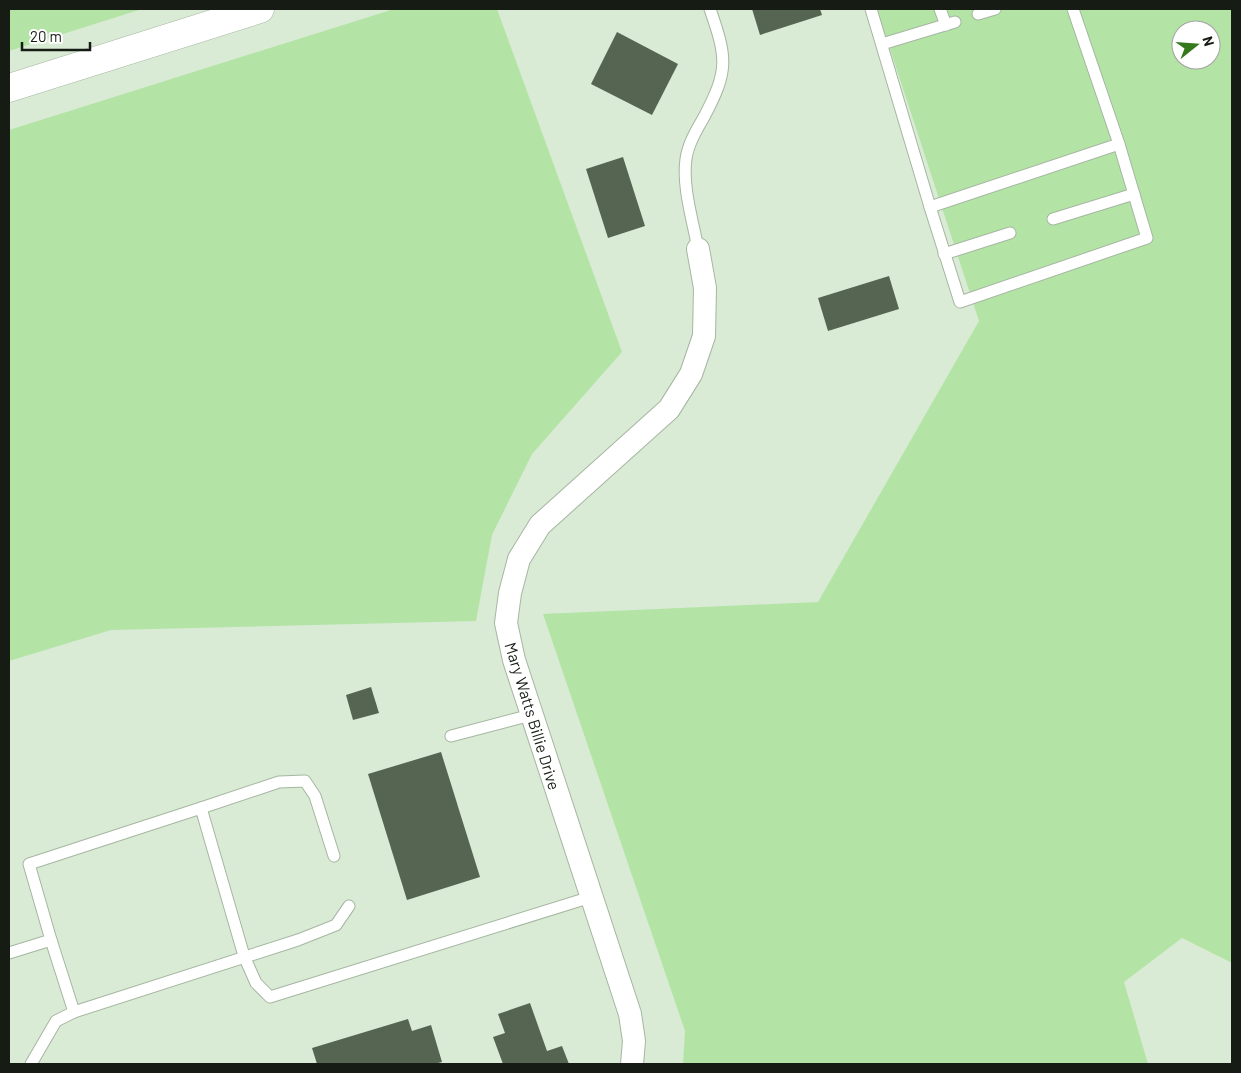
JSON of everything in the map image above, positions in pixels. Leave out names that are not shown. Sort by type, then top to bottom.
[{"type":"main road","points":[[9,88],[260,9]]},
{"type":"street","name":"Mary Watts Billie Drive","points":[[632,1064],[634,1041],[630,1014],[514,660],[506,622],[510,593],[520,558],[540,525],[669,409],[691,374],[704,336],[704,288],[698,249]]},
{"type":"lane","points":[[698,249],[685,178],[686,158],[695,133],[718,89],[723,63],[721,42],[710,9]]},
{"type":"lane","points":[[871,9],[960,302],[1148,238],[1119,144],[1073,9]]},
{"type":"lane","points":[[882,44],[950,24],[940,9]]},
{"type":"lane","points":[[930,207],[1119,144]]},
{"type":"lane","points":[[1053,219],[1134,194]]},
{"type":"lane","points":[[944,254],[1010,233]]},
{"type":"lane","points":[[451,736],[532,715]]},
{"type":"lane","points":[[74,1012],[29,864],[279,782],[305,781],[315,796],[334,856]]},
{"type":"lane","points":[[201,808],[244,956],[256,984],[270,997],[591,898]]},
{"type":"lane","points":[[31,1064],[56,1022],[74,1012],[298,940],[336,925],[349,906]]},
{"type":"lane","points":[[9,954],[51,940]]},
{"type":"green space","points":[[9,9],[142,9],[9,51]]},
{"type":"green space","points":[[394,9],[497,9],[622,352],[532,454],[492,535],[476,621],[111,630],[9,661],[9,130]]},
{"type":"green space","points":[[877,9],[1232,9],[1232,963],[1182,938],[1124,982],[1148,1064],[683,1064],[685,1031],[543,614],[818,602],[979,321]]},
{"type":"building","points":[[752,9],[820,9],[822,15],[760,35]]},
{"type":"building","points":[[617,32],[678,64],[652,115],[591,84]]},
{"type":"building","points":[[623,157],[645,226],[608,238],[586,169]]},
{"type":"building","points":[[889,276],[899,309],[828,331],[818,298]]},
{"type":"building","points":[[371,687],[379,713],[353,720],[346,695]]},
{"type":"building","points":[[441,752],[480,877],[407,900],[368,774]]},
{"type":"building","points":[[530,1003],[547,1051],[562,1046],[569,1064],[503,1064],[493,1037],[505,1033],[498,1014]]},
{"type":"building","points":[[408,1019],[412,1031],[431,1025],[442,1062],[434,1064],[317,1064],[312,1048]]}]
